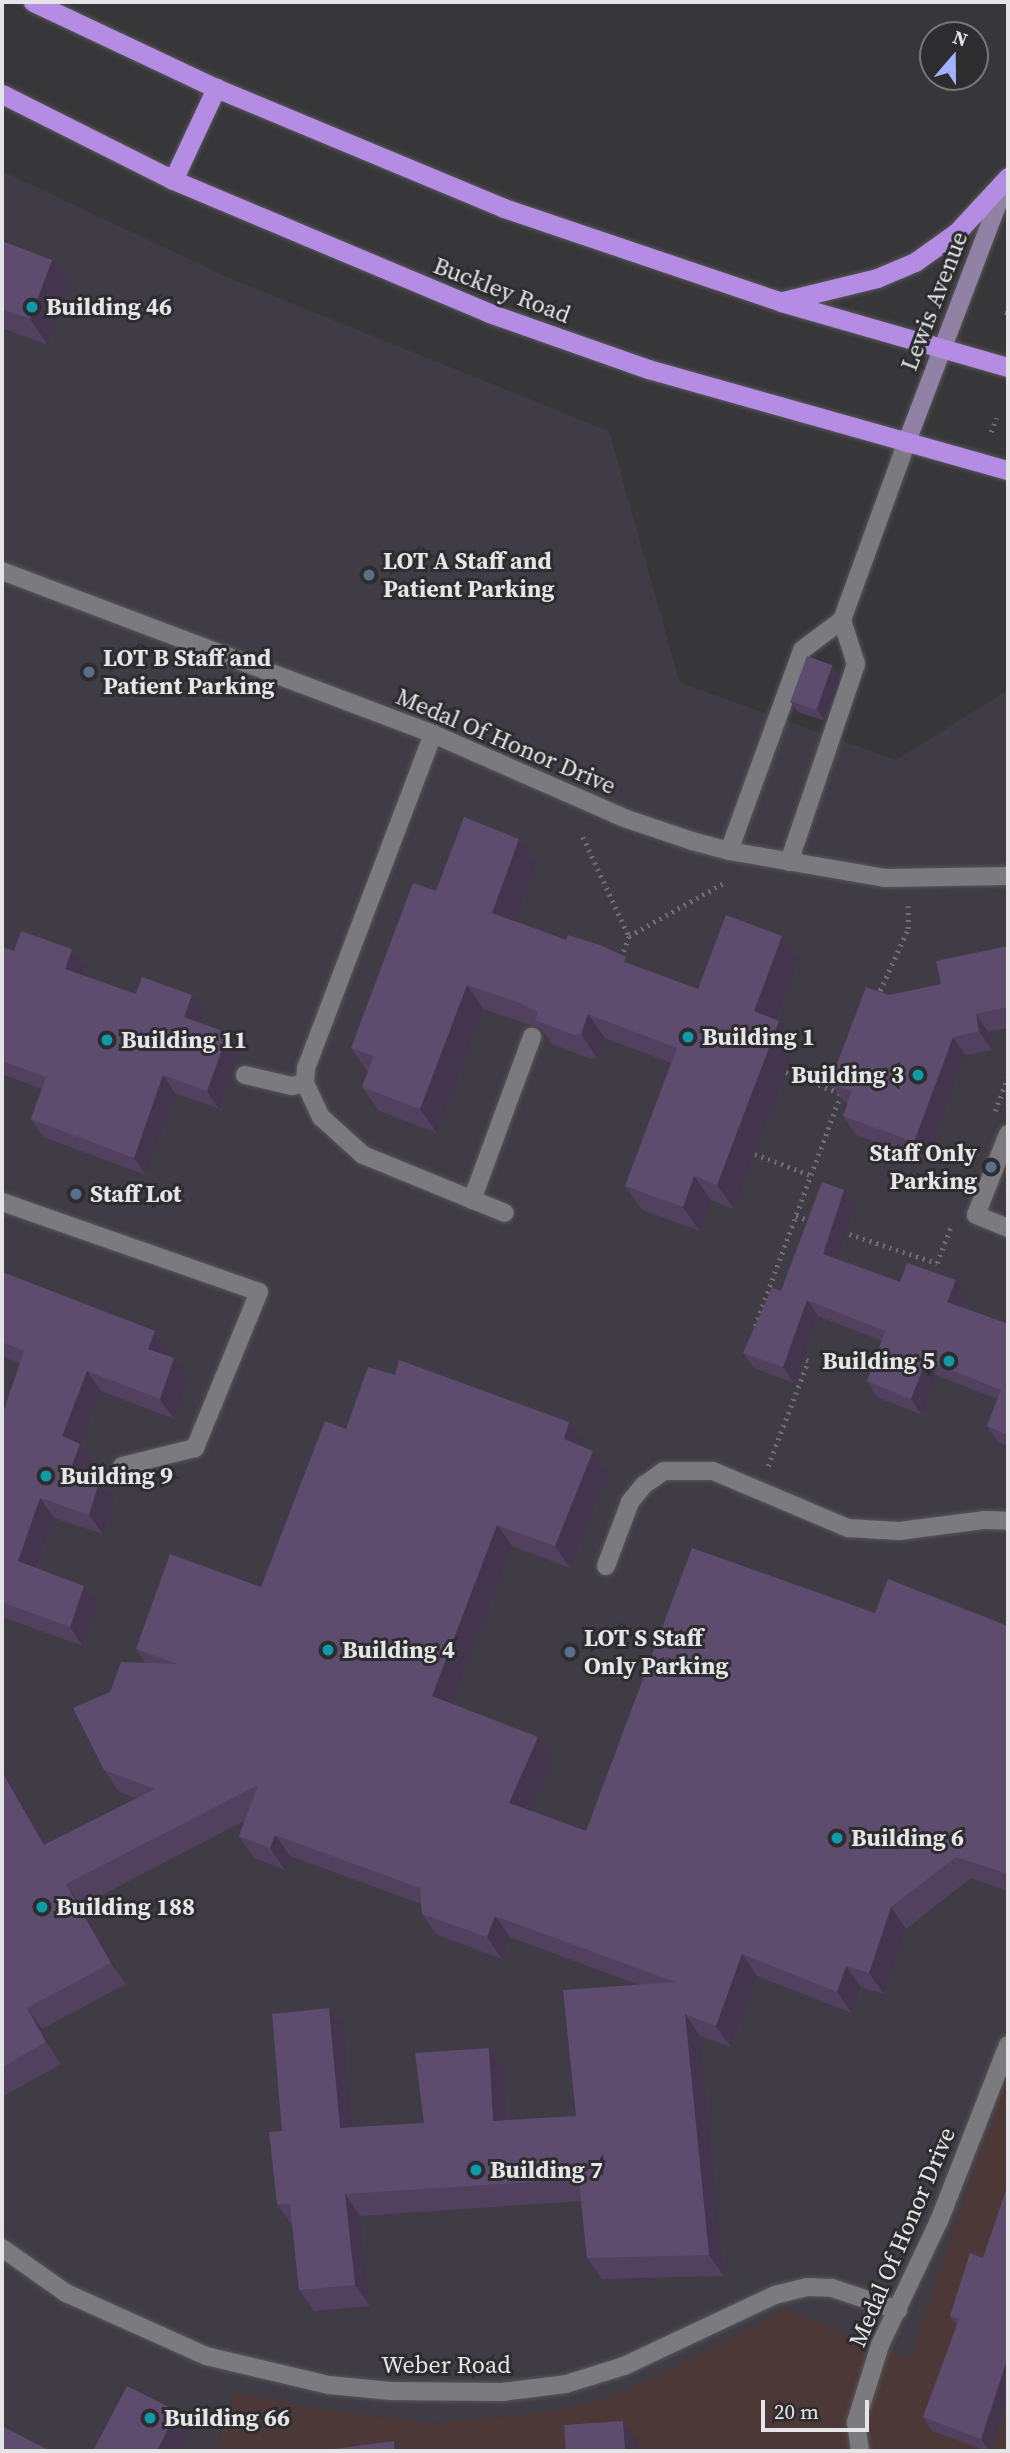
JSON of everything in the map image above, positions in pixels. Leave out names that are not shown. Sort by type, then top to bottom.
[{"type":"highway","points":[[33,2],[216,88],[504,208],[781,302],[942,351],[1008,367]]},
{"type":"highway","points":[[173,180],[216,88]]},
{"type":"highway","name":"Buckley Road","points":[[2,94],[173,180],[489,313],[648,369],[906,444],[1008,470]]},
{"type":"highway","points":[[781,302],[877,278],[915,262],[957,232],[1008,177]]},
{"type":"main road","name":"Lewis Avenue","points":[[906,444],[1008,177]]},
{"type":"lane","points":[[729,852],[802,650],[842,620],[906,444]]},
{"type":"lane","name":"Medal Of Honor Drive","points":[[2,571],[433,734],[624,818],[729,852],[885,878],[1008,876]]},
{"type":"lane","points":[[789,862],[856,664],[842,620]]},
{"type":"lane","points":[[433,734],[306,1069],[305,1083],[321,1117],[363,1155],[505,1213]]},
{"type":"lane","points":[[472,1200],[532,1037]]},
{"type":"lane","points":[[245,1075],[292,1086],[305,1083]]},
{"type":"lane","points":[[1008,1134],[976,1215],[1008,1227]]},
{"type":"lane","points":[[2,1202],[259,1293],[194,1448],[122,1466]]},
{"type":"lane","points":[[606,1566],[630,1502],[644,1485],[664,1471],[713,1471],[848,1528],[899,1531],[985,1520],[1008,1521]]},
{"type":"lane","name":"Medal Of Honor Drive","points":[[860,2451],[856,2422],[880,2345],[939,2221],[1008,2045]]},
{"type":"lane","name":"Weber Road","points":[[2,2248],[66,2293],[206,2356],[329,2385],[391,2391],[502,2392],[566,2384],[624,2366],[775,2295],[807,2287],[832,2288],[898,2310]]},
{"type":"path","points":[[991,432],[996,418]]},
{"type":"path","points":[[583,837],[629,936]]},
{"type":"path","points":[[618,964],[629,936],[722,884]]},
{"type":"path","points":[[873,1006],[908,929],[909,906],[901,901]]},
{"type":"path","points":[[786,1072],[841,1093]]},
{"type":"path","points":[[750,1340],[846,1081]]},
{"type":"path","points":[[755,1154],[811,1175]]},
{"type":"path","points":[[796,1216],[822,1224]]},
{"type":"path","points":[[834,1229],[937,1264]]},
{"type":"path","points":[[765,1476],[808,1361],[785,1353]]},
{"type":"shaded area","points":[[2,171],[231,279],[609,431],[679,680],[684,684],[896,760],[1008,690],[1008,2072],[910,2359],[785,2309],[661,2375],[593,2402],[538,2413],[434,2423],[316,2409],[236,2392],[215,2451],[2,2451]]},
{"type":"shaded area","points":[[1008,2072],[1008,2451],[215,2451],[236,2392],[316,2409],[434,2423],[538,2413],[593,2402],[661,2375],[785,2309],[910,2358]]},
{"type":"building","points":[[2,241],[52,260],[30,319],[2,309]]},
{"type":"building","points":[[807,656],[832,665],[816,710],[791,701]]},
{"type":"building","name":"Building 1","points":[[464,817],[519,839],[492,913],[566,940],[568,935],[600,945],[626,957],[624,962],[698,989],[726,915],[782,936],[754,1011],[779,1021],[717,1185],[694,1176],[683,1207],[625,1186],[677,1048],[588,1014],[581,1034],[574,1035],[535,1020],[538,1012],[520,1003],[467,985],[420,1109],[362,1087],[374,1056],[351,1048],[413,883],[436,891]]},
{"type":"building","name":"Building 11","points":[[21,931],[72,949],[65,969],[136,994],[142,977],[192,995],[184,1017],[228,1033],[207,1091],[163,1075],[134,1158],[31,1119],[46,1077],[2,1061],[2,947],[14,951]]},
{"type":"building","points":[[1008,946],[1008,1007],[976,1014],[979,1031],[953,1037],[914,1142],[843,1116],[852,1091],[830,1083],[866,987],[889,995],[941,984],[936,961]]},
{"type":"building","points":[[822,1182],[844,1190],[823,1254],[900,1282],[907,1263],[956,1280],[947,1302],[1008,1324],[1008,1435],[987,1426],[1001,1390],[926,1360],[911,1399],[867,1381],[885,1331],[807,1300],[783,1367],[743,1353],[772,1288],[781,1291]]},
{"type":"building","name":"Building 9","points":[[2,1272],[155,1331],[148,1349],[174,1358],[160,1399],[87,1371],[62,1436],[80,1444],[71,1468],[100,1479],[89,1515],[40,1498],[18,1561],[84,1586],[70,1627],[2,1602],[2,1416],[24,1351],[2,1342]]},
{"type":"building","points":[[399,1360],[569,1422],[564,1439],[593,1451],[555,1546],[497,1525],[432,1696],[538,1737],[509,1803],[586,1831],[692,1548],[875,1613],[888,1579],[1008,1626],[1008,1874],[956,1857],[891,1907],[869,1973],[846,1966],[837,1992],[742,1954],[716,2026],[685,2014],[709,2255],[587,2258],[579,2179],[345,2194],[355,2285],[299,2290],[290,2204],[277,2204],[269,2132],[282,2131],[272,2014],[329,2008],[340,2128],[424,2123],[415,2053],[489,2048],[493,2121],[576,2116],[563,1990],[675,1982],[495,1916],[487,1937],[422,1914],[420,1888],[275,1835],[270,1848],[239,1836],[258,1785],[66,1884],[111,1963],[27,2008],[46,2042],[2,2067],[2,1772],[44,1845],[155,1789],[104,1770],[73,1708],[110,1692],[121,1662],[177,1664],[136,1649],[170,1554],[261,1587],[325,1421],[346,1429],[368,1367],[395,1375]]},
{"type":"building","points":[[1008,2184],[1008,2357],[981,2439],[923,2417],[959,2319],[950,2316],[970,2253],[983,2258]]},
{"type":"building","points":[[127,2386],[177,2411],[157,2451],[93,2451]]},
{"type":"building","points":[[623,2421],[625,2451],[566,2451],[564,2425]]},
{"type":"building","points":[[2,2426],[50,2451],[2,2451]]},
{"type":"building","points":[[394,2441],[394,2451],[334,2449]]},
{"type":"place","name":"Building 46","points":[[32,307]]},
{"type":"place","name":"LOT A Staff and Patient Parking","points":[[369,575]]},
{"type":"place","name":"LOT B Staff and Patient Parking","points":[[89,672]]},
{"type":"place","name":"Building 1","points":[[688,1037]]},
{"type":"place","name":"Building 11","points":[[107,1040]]},
{"type":"place","name":"Building 3","points":[[918,1075]]},
{"type":"place","name":"Staff Only Parking","points":[[991,1167]]},
{"type":"place","name":"Staff Lot","points":[[76,1194]]},
{"type":"place","name":"Building 5","points":[[949,1361]]},
{"type":"place","name":"Building 9","points":[[46,1476]]},
{"type":"place","name":"Building 4","points":[[328,1650]]},
{"type":"place","name":"LOT S Staff Only Parking","points":[[570,1652]]},
{"type":"place","name":"Building 6","points":[[837,1838]]},
{"type":"place","name":"Building 188","points":[[42,1907]]},
{"type":"place","name":"Building 7","points":[[476,2170]]},
{"type":"place","name":"Building 66","points":[[150,2418]]}]
